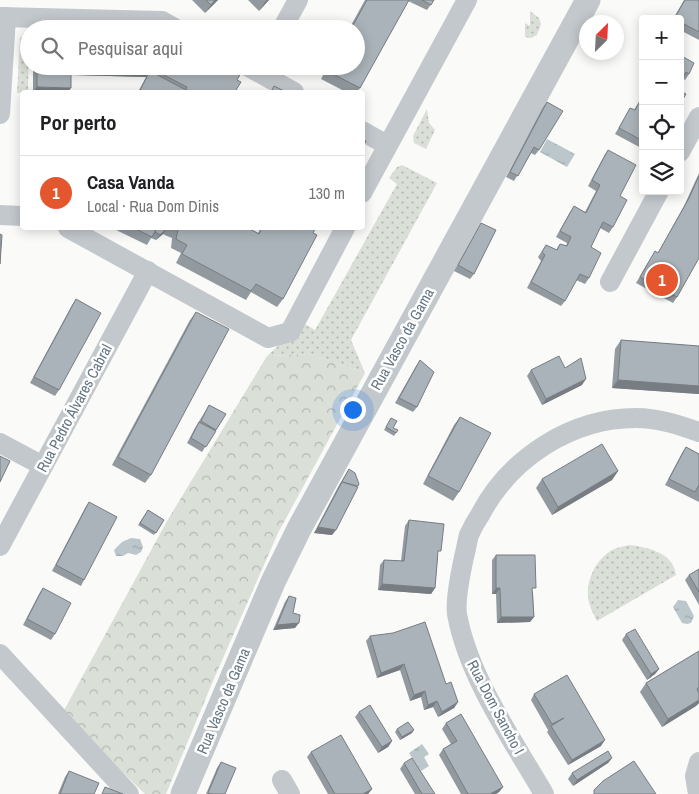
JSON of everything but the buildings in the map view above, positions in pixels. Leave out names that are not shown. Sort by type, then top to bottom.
[{"type":"street","points":[[287,20],[298,0]]},
{"type":"street","points":[[365,187],[467,0]]},
{"type":"street","name":"Rua Vasco da Gama","points":[[183,794],[273,582],[299,529],[588,0]]},
{"type":"street","points":[[0,114],[3,17],[122,20]]},
{"type":"street","points":[[266,75],[291,90]]},
{"type":"street","points":[[681,150],[699,117]]},
{"type":"street","points":[[365,133],[387,145]]},
{"type":"street","points":[[610,282],[657,195]]},
{"type":"street","points":[[0,215],[20,216]]},
{"type":"street","points":[[72,230],[268,338],[290,332],[344,230]]},
{"type":"street","name":"Rua Pedro Álvares Cabral","points":[[0,546],[148,271]]},
{"type":"street","name":"Rua Dom Sancho I","points":[[544,794],[484,689],[466,652],[457,611],[461,570],[470,534],[489,497],[519,463],[548,443],[580,426],[609,419],[638,418],[667,421],[698,431]]},
{"type":"street","points":[[0,443],[43,466]]},
{"type":"street","points":[[0,654],[130,794]]},
{"type":"street","points":[[698,794],[695,776],[699,762]]},
{"type":"green space","points":[[530,11],[539,18],[541,24],[537,35],[531,38],[525,37],[525,23],[530,26]]},
{"type":"green space","points":[[20,37],[20,75],[28,75],[28,90],[20,90],[20,93],[17,93]]},
{"type":"green space","points":[[427,109],[429,123],[435,130],[426,149],[414,143],[413,136]]},
{"type":"green space","points":[[402,165],[437,183],[351,340],[365,373],[309,354],[267,356],[303,323],[315,330],[397,184],[389,178],[397,167]]},
{"type":"green space","points":[[309,354],[365,373],[278,533],[166,794],[145,794],[62,714],[167,521],[267,356]]},
{"type":"green space","points":[[630,545],[659,552],[670,561],[676,575],[597,621],[588,598],[589,581],[598,562],[603,557],[616,548]]},
{"type":"water","points":[[547,139],[575,154],[567,167],[540,152]]},
{"type":"water","points":[[131,538],[140,539],[143,547],[141,552],[136,555],[128,553],[123,556],[116,556],[114,550],[122,542]]},
{"type":"water","points":[[678,600],[686,601],[694,616],[691,623],[682,623],[673,607]]},
{"type":"water","points":[[422,744],[429,754],[424,757],[429,766],[421,771],[409,753]]},
{"type":"place","name":"Casa Vanda","points":[[662,280]]}]
